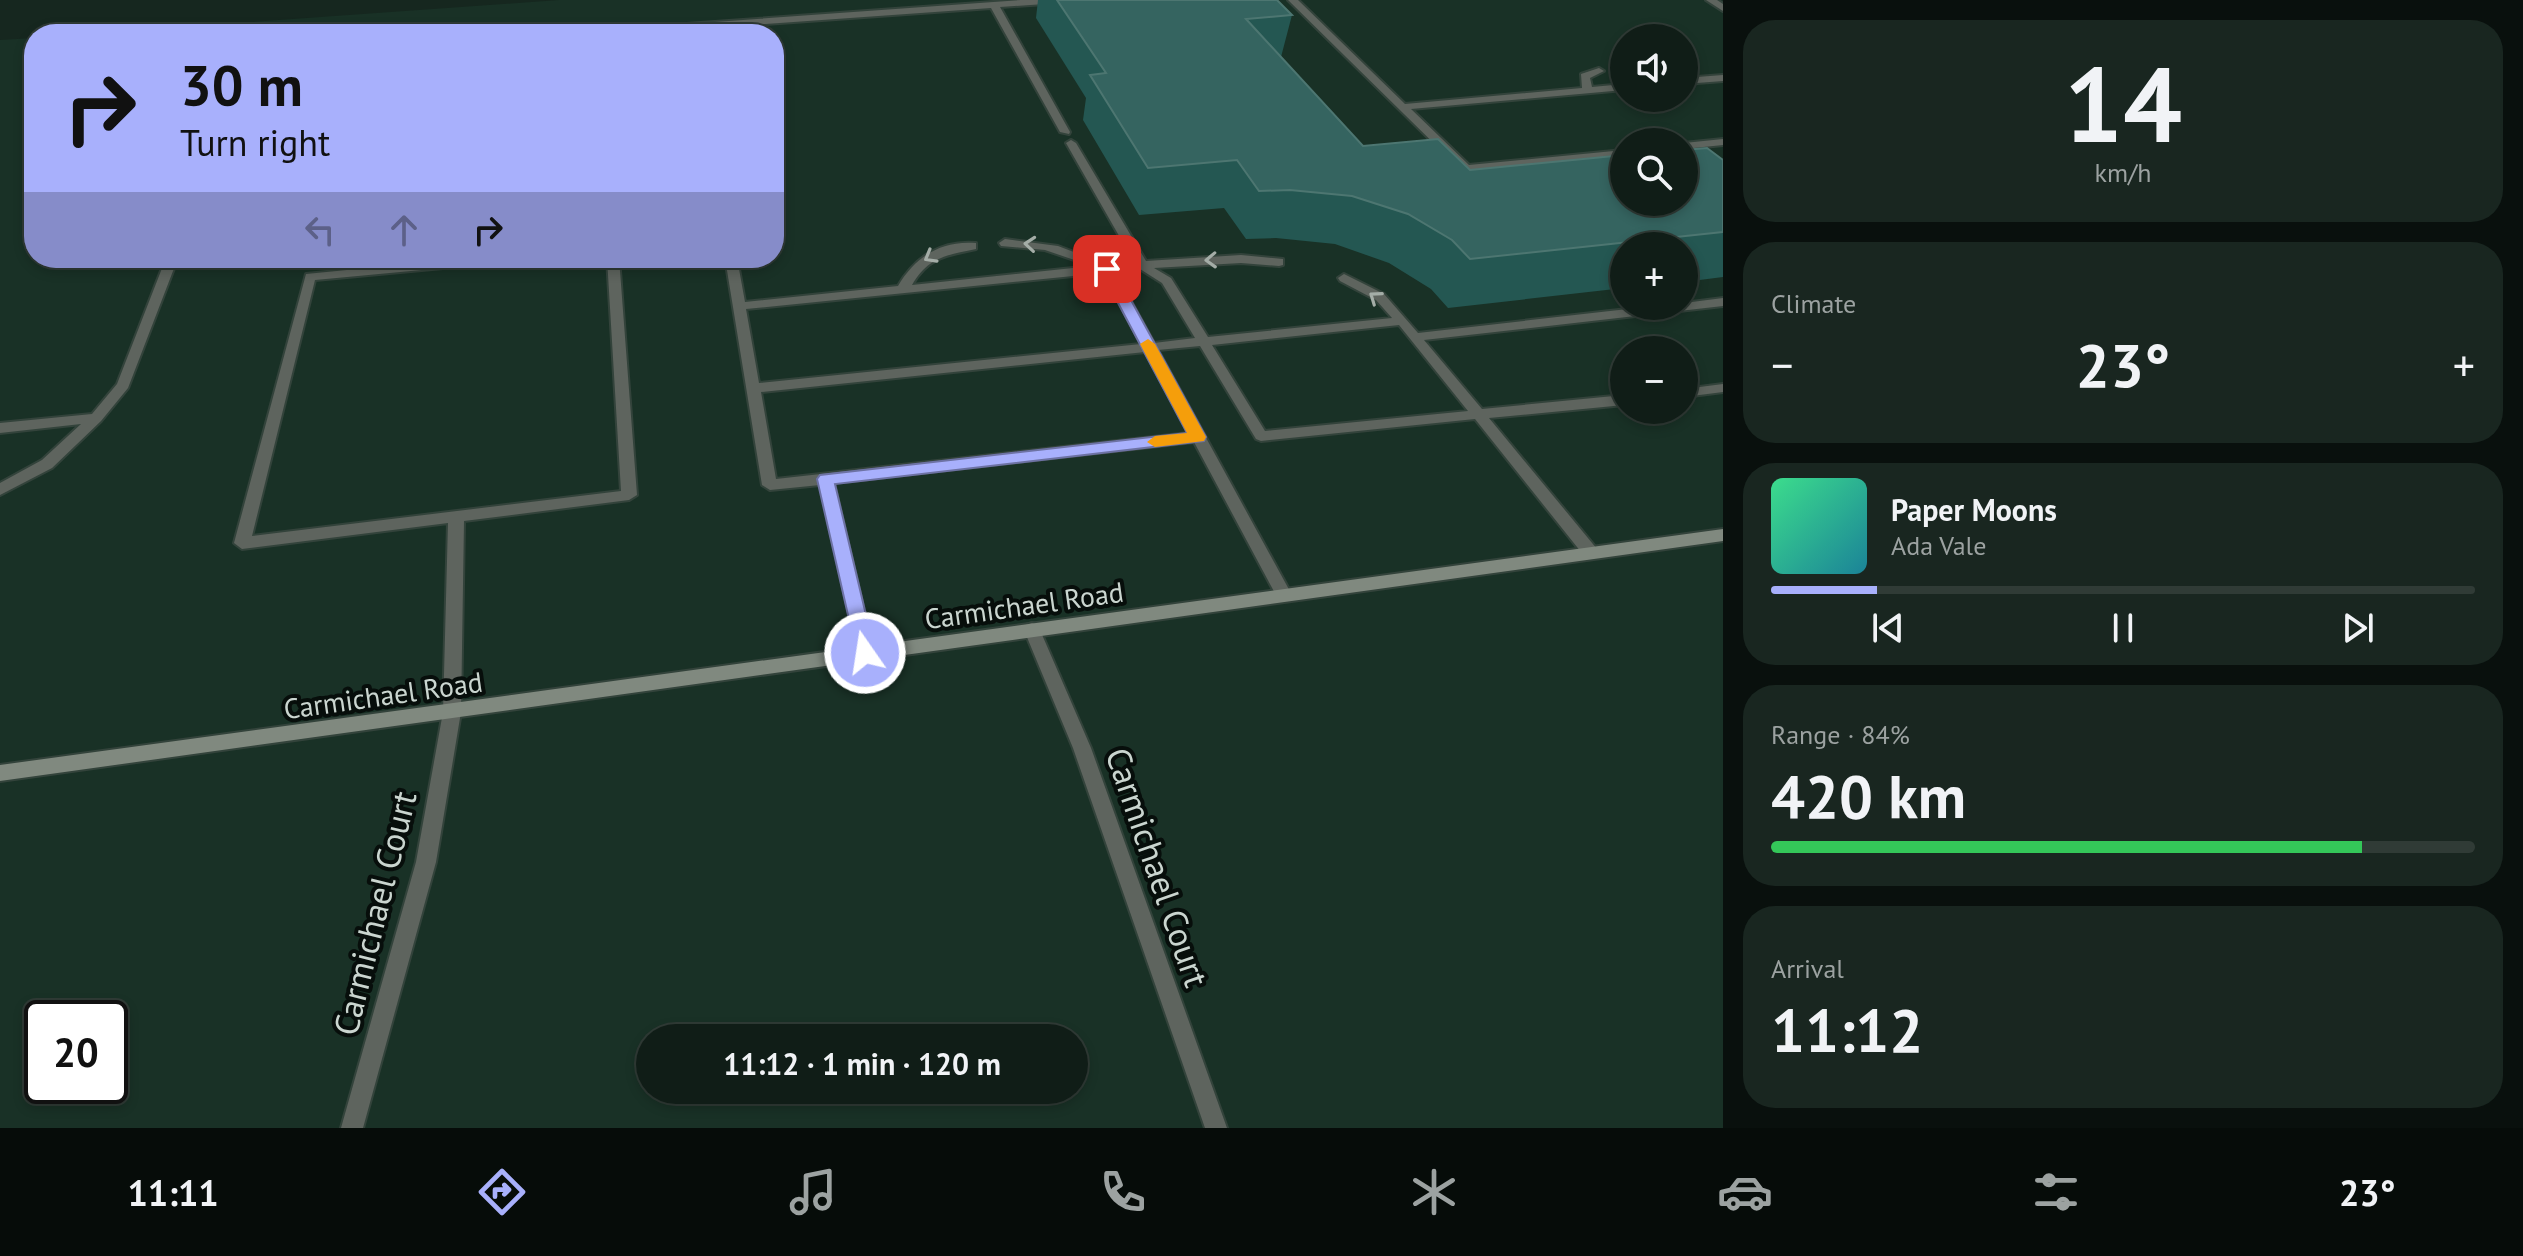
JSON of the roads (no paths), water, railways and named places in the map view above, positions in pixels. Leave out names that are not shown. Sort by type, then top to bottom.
[{"type":"street","points":[[764,24],[1059,0]]},
{"type":"street","points":[[1293,0],[1466,169],[1610,154]]},
{"type":"street","points":[[1711,0],[1723,8]]},
{"type":"street","points":[[994,5],[1142,265],[1167,281],[1261,436],[1610,402]]},
{"type":"street","points":[[1587,90],[1585,76],[1599,71]]},
{"type":"street","points":[[1698,79],[1723,78]]},
{"type":"street","points":[[1403,107],[1610,88]]},
{"type":"street","points":[[1698,145],[1723,142]]},
{"type":"street","points":[[1005,243],[1029,242],[1053,247],[1107,269],[1284,595]]},
{"type":"street","points":[[903,289],[923,258],[941,250],[972,246]]},
{"type":"street","points":[[740,306],[1142,265],[1241,259],[1279,262]]},
{"type":"street","points":[[0,490],[47,464],[96,418],[123,385],[168,268]]},
{"type":"street","points":[[403,268],[310,277],[242,543],[629,495],[614,268]]},
{"type":"street","points":[[733,268],[770,485],[1198,437]]},
{"type":"street","points":[[1344,278],[1380,297],[1402,321],[1591,553]]},
{"type":"street","points":[[1415,337],[1723,302]]},
{"type":"street","points":[[755,388],[1402,321]]},
{"type":"street","points":[[1698,391],[1723,388]]},
{"type":"street","points":[[0,428],[96,418]]},
{"type":"street","points":[[826,479],[865,653]]},
{"type":"street","name":"Carmichael Court","points":[[352,1128],[426,862],[452,712],[456,516]]},
{"type":"street","name":"Carmichael Road","points":[[0,773],[1723,535]]},
{"type":"street","name":"Carmichael Court","points":[[1032,630],[1082,748],[1216,1128]]}]
